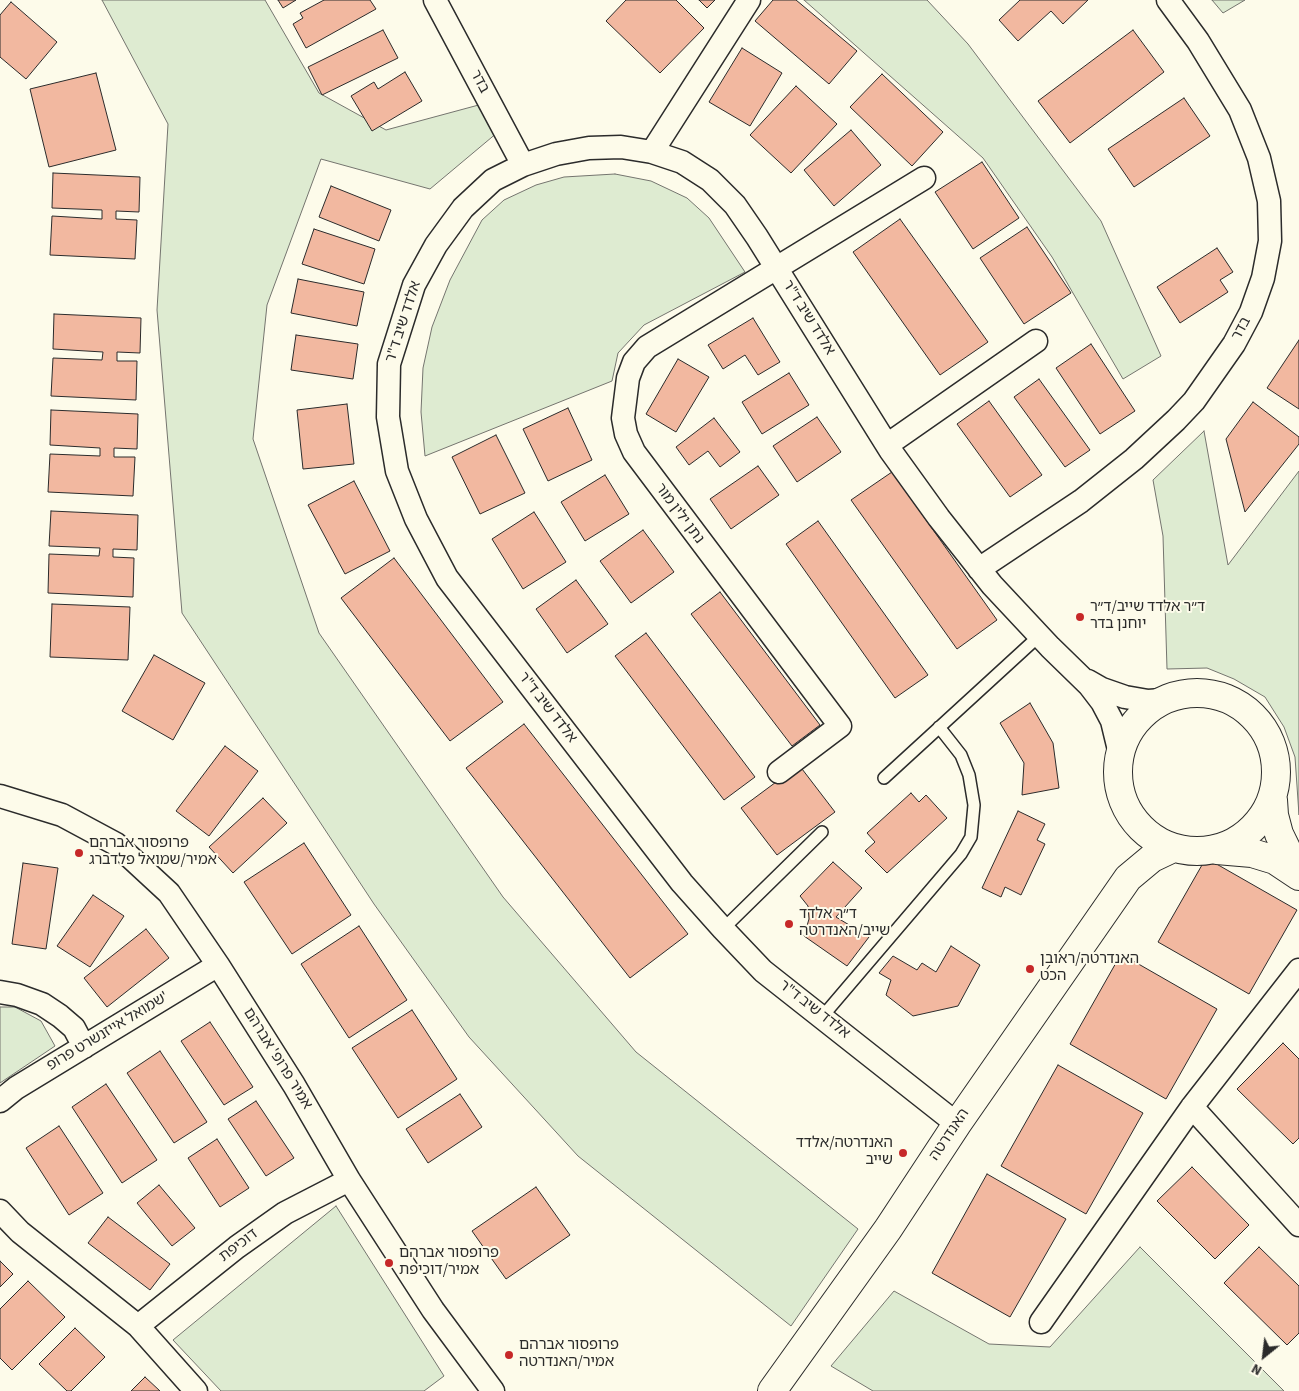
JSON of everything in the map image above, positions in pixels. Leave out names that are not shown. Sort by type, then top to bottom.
[{"type":"street","name":"בדר","points":[[435,0],[523,165]]},
{"type":"street","points":[[652,152],[749,0]]},
{"type":"street","name":"בדר","points":[[979,569],[1080,501],[1134,459],[1176,420],[1194,401],[1234,344],[1251,312],[1263,278],[1270,241],[1269,201],[1260,158],[1240,110],[1198,41],[1168,0]]},
{"type":"street","name":"אלדד שיב ד\"ר","points":[[957,1124],[763,970],[723,929],[682,883],[447,578],[416,519],[397,471],[388,417],[389,364],[414,285],[436,245],[463,208],[493,180],[523,165],[556,154],[589,148],[621,147],[652,152],[682,162],[710,180],[735,205],[777,268],[887,445],[939,518],[979,569],[1039,636],[1081,677]]},
{"type":"street","points":[[777,268],[924,178]]},
{"type":"street","name":"נתן ילין מור","points":[[777,268],[643,350],[634,362],[629,374],[623,418],[628,440],[638,460],[840,726],[779,772]]},
{"type":"street","points":[[887,445],[1036,341]]},
{"type":"street","points":[[1081,677],[1102,689],[1125,697],[1148,701],[1162,700],[1186,693],[1210,694],[1233,701],[1253,715],[1267,733],[1276,754],[1277,778],[1272,800],[1264,818],[1250,832],[1234,843],[1216,850]]},
{"type":"street","points":[[1081,677],[1096,693],[1107,711],[1115,732],[1120,754]]},
{"type":"street","points":[[1162,700],[1145,711],[1131,727],[1120,754],[1117,773],[1122,800],[1136,824],[1153,838],[1173,848],[1194,852],[1216,850],[1252,853],[1276,860],[1299,875]]},
{"type":"street","name":"אמיר פרופ' אברהם","points":[[0,796],[62,815],[116,844],[170,893],[294,1085],[348,1180],[433,1310],[493,1391]]},
{"type":"street","points":[[1272,800],[1279,834],[1299,875]]},
{"type":"street","name":"האנדרטה","points":[[1128,878],[1136,845],[1136,824]]},
{"type":"street","name":"האנדרטה","points":[[772,1391],[888,1229],[957,1124],[1128,878],[1152,858],[1173,848]]},
{"type":"street","name":"שמואל אייזנשרט פרופ'","points":[[0,1101],[16,1088],[218,965]]},
{"type":"street","points":[[1041,1322],[1192,1107],[1299,970]]},
{"type":"street","points":[[0,992],[17,995],[42,1004],[74,1028],[84,1047]]},
{"type":"street","points":[[1192,1107],[1299,1225]]},
{"type":"street","name":"דוכיפת","points":[[138,1326],[285,1213],[348,1180]]},
{"type":"street","points":[[0,1211],[20,1232],[138,1326],[196,1391]]},
{"type":"lane","points":[[884,778],[1039,636]]},
{"type":"lane","points":[[822,1017],[961,854],[971,837],[974,804],[969,775],[961,755],[939,727]]},
{"type":"lane","points":[[723,929],[822,832]]},
{"type":"green space","points":[[102,0],[265,0],[319,93],[386,130],[486,103],[504,127],[430,189],[321,159],[267,305],[253,439],[319,633],[503,897],[636,1052],[858,1229],[791,1326],[578,1156],[469,1037],[374,904],[182,613],[157,310],[168,124]]},
{"type":"green space","points":[[804,0],[927,0],[968,44],[1101,221],[1161,356],[1123,379],[1052,257],[983,158]]},
{"type":"green space","points":[[1212,0],[1245,0],[1223,13]]},
{"type":"green space","points":[[615,174],[651,181],[687,198],[709,218],[745,272],[644,325],[618,353],[612,381],[425,456],[421,412],[423,368],[432,327],[450,280],[482,220],[504,200],[536,185],[564,177]]},
{"type":"green space","points":[[1204,431],[1228,565],[1299,471],[1299,815],[1295,757],[1284,727],[1265,697],[1234,679],[1207,668],[1167,669],[1163,536],[1153,480]]},
{"type":"green space","points":[[0,1007],[15,1007],[41,1021],[55,1046],[0,1083]]},
{"type":"green space","points":[[336,1206],[444,1376],[424,1391],[221,1391],[173,1340]]},
{"type":"green space","points":[[1140,1247],[1284,1391],[873,1391],[831,1366],[894,1291],[989,1344],[1050,1347]]},
{"type":"building","points":[[278,0],[296,0],[283,8]]},
{"type":"building","points":[[324,0],[370,0],[376,9],[306,48],[293,24],[303,18],[300,13]]},
{"type":"building","points":[[626,0],[676,0],[704,28],[660,73],[606,21]]},
{"type":"building","points":[[699,0],[715,0],[707,8]]},
{"type":"building","points":[[773,0],[796,0],[857,51],[829,84],[755,21]]},
{"type":"building","points":[[1020,0],[1088,0],[1063,24],[1051,11],[1018,41],[999,20]]},
{"type":"building","points":[[11,2],[57,42],[26,79],[0,57],[0,15]]},
{"type":"building","points":[[383,30],[398,58],[322,95],[308,67]]},
{"type":"building","points":[[1133,30],[1164,72],[1070,143],[1038,101]]},
{"type":"building","points":[[742,48],[782,73],[750,126],[709,102]]},
{"type":"building","points":[[405,72],[422,101],[372,131],[351,96],[374,82],[378,89]]},
{"type":"building","points":[[96,73],[116,150],[49,167],[30,89]]},
{"type":"building","points":[[882,74],[943,132],[912,166],[850,107]]},
{"type":"building","points":[[796,86],[837,124],[791,173],[750,135]]},
{"type":"building","points":[[1184,98],[1210,136],[1134,187],[1108,149]]},
{"type":"building","points":[[851,130],[881,165],[834,206],[804,170]]},
{"type":"building","points":[[982,162],[1019,218],[973,249],[935,192]]},
{"type":"building","points":[[53,173],[140,177],[139,212],[116,211],[116,219],[137,220],[135,259],[50,255],[52,216],[102,219],[102,210],[52,208]]},
{"type":"building","points":[[331,186],[391,210],[379,241],[319,217]]},
{"type":"building","points":[[900,219],[988,342],[940,375],[853,252]]},
{"type":"building","points":[[1027,227],[1071,293],[1024,324],[980,258]]},
{"type":"building","points":[[314,229],[375,249],[364,284],[302,264]]},
{"type":"building","points":[[1217,248],[1233,272],[1220,280],[1228,292],[1180,323],[1157,287]]},
{"type":"building","points":[[298,279],[364,292],[357,326],[291,313]]},
{"type":"building","points":[[54,314],[141,318],[140,353],[117,352],[117,361],[137,361],[136,400],[51,396],[53,358],[102,360],[103,352],[53,349]]},
{"type":"building","points":[[753,318],[780,362],[758,375],[745,355],[723,369],[708,345]]},
{"type":"building","points":[[296,335],[358,344],[353,379],[291,370]]},
{"type":"building","points":[[1299,340],[1299,409],[1267,388]]},
{"type":"building","points":[[1091,344],[1135,411],[1100,434],[1056,368]]},
{"type":"building","points":[[678,359],[709,377],[676,432],[646,414]]},
{"type":"building","points":[[789,373],[809,405],[762,434],[742,402]]},
{"type":"building","points":[[1039,379],[1090,450],[1065,467],[1014,397]]},
{"type":"building","points":[[989,401],[1042,475],[1010,497],[957,424]]},
{"type":"building","points":[[1253,402],[1299,437],[1299,444],[1245,512],[1226,439]]},
{"type":"building","points":[[347,404],[354,464],[303,469],[297,410]]},
{"type":"building","points":[[568,408],[592,460],[548,481],[523,429]]},
{"type":"building","points":[[51,410],[138,414],[137,449],[114,448],[114,457],[135,457],[133,496],[48,492],[50,454],[100,456],[100,448],[50,445]]},
{"type":"building","points":[[817,417],[841,452],[797,482],[773,446]]},
{"type":"building","points":[[714,418],[740,452],[720,467],[708,451],[689,465],[676,447]]},
{"type":"building","points":[[496,435],[525,493],[480,514],[452,457]]},
{"type":"building","points":[[758,466],[779,495],[731,529],[710,499]]},
{"type":"building","points":[[892,472],[997,620],[957,649],[851,500]]},
{"type":"building","points":[[605,475],[629,514],[585,541],[561,502]]},
{"type":"building","points":[[354,481],[390,551],[345,574],[308,505]]},
{"type":"building","points":[[51,511],[138,515],[137,550],[113,549],[113,557],[134,558],[133,597],[48,593],[49,554],[99,556],[100,548],[49,546]]},
{"type":"building","points":[[534,512],[566,562],[523,589],[492,539]]},
{"type":"building","points":[[818,521],[928,675],[895,698],[786,544]]},
{"type":"building","points":[[643,530],[674,572],[631,603],[600,561]]},
{"type":"building","points":[[394,558],[503,702],[450,741],[341,598]]},
{"type":"building","points":[[576,580],[608,624],[567,653],[536,609]]},
{"type":"building","points":[[720,592],[820,725],[792,746],[691,614]]},
{"type":"building","points":[[52,604],[130,607],[128,660],[50,657]]},
{"type":"building","points":[[646,633],[755,777],[724,800],[615,656]]},
{"type":"building","points":[[154,655],[205,683],[173,740],[122,711]]},
{"type":"building","points":[[1030,703],[1053,743],[1059,788],[1022,795],[1024,763],[1000,723]]},
{"type":"building","points":[[524,724],[688,934],[630,978],[466,768]]},
{"type":"building","points":[[225,746],[258,771],[209,836],[176,811]]},
{"type":"building","points":[[799,765],[835,812],[777,855],[741,808]]},
{"type":"building","points":[[911,793],[919,802],[926,795],[947,818],[887,873],[865,851],[875,842],[867,833]]},
{"type":"building","points":[[263,798],[287,823],[233,873],[209,847]]},
{"type":"building","points":[[1018,811],[1045,824],[1037,840],[1045,844],[1021,895],[1005,887],[1001,897],[982,888]]},
{"type":"building","points":[[304,843],[351,915],[292,954],[244,882]]},
{"type":"building","points":[[1206,858],[1297,910],[1249,994],[1158,942]]},
{"type":"building","points":[[833,862],[862,888],[836,917],[869,937],[847,966],[804,936],[809,919],[808,906],[800,896]]},
{"type":"building","points":[[23,863],[58,868],[46,949],[12,944]]},
{"type":"building","points":[[93,895],[124,916],[90,967],[57,946]]},
{"type":"building","points":[[359,926],[407,1000],[349,1038],[301,964]]},
{"type":"building","points":[[146,929],[169,958],[107,1007],[84,978]]},
{"type":"building","points":[[951,946],[980,965],[958,1006],[913,1016],[886,995],[891,980],[879,973],[893,956],[917,970],[922,963],[936,972]]},
{"type":"building","points":[[1121,954],[1217,1009],[1166,1099],[1070,1044]]},
{"type":"building","points":[[412,1010],[457,1079],[398,1118],[352,1048]]},
{"type":"building","points":[[210,1022],[253,1087],[224,1105],[181,1041]]},
{"type":"building","points":[[1283,1043],[1299,1059],[1299,1138],[1293,1144],[1237,1089]]},
{"type":"building","points":[[160,1051],[207,1122],[174,1143],[127,1073]]},
{"type":"building","points":[[1058,1065],[1143,1113],[1086,1214],[1001,1166]]},
{"type":"building","points":[[106,1084],[157,1160],[122,1183],[72,1107]]},
{"type":"building","points":[[460,1094],[482,1127],[428,1163],[406,1129]]},
{"type":"building","points":[[256,1101],[294,1158],[266,1176],[228,1119]]},
{"type":"building","points":[[59,1126],[103,1193],[69,1215],[26,1148]]},
{"type":"building","points":[[217,1139],[249,1188],[220,1207],[188,1158]]},
{"type":"building","points":[[1192,1167],[1249,1225],[1215,1259],[1157,1201]]},
{"type":"building","points":[[987,1174],[1066,1219],[1010,1317],[932,1273]]},
{"type":"building","points":[[159,1185],[195,1228],[172,1246],[137,1203]]},
{"type":"building","points":[[536,1187],[570,1235],[506,1279],[472,1231]]},
{"type":"building","points":[[108,1217],[170,1264],[150,1290],[88,1243]]},
{"type":"building","points":[[1259,1247],[1299,1286],[1299,1333],[1287,1345],[1224,1283]]},
{"type":"building","points":[[0,1261],[13,1274],[0,1287]]},
{"type":"building","points":[[28,1281],[65,1317],[12,1370],[0,1358],[0,1309]]},
{"type":"building","points":[[75,1328],[105,1357],[71,1391],[67,1391],[39,1364]]},
{"type":"building","points":[[145,1377],[160,1391],[131,1391]]},
{"type":"place","name":"ד״ר אלדד שייב/ד״ר יוחנן בדר","points":[[1080,617]]},
{"type":"place","name":"פרופסור אברהם אמיר/שמואל פלדברג","points":[[79,853]]},
{"type":"place","name":"ד״ר אלדד שייב/האנדרטה","points":[[789,924]]},
{"type":"place","name":"האנדרטה/ראובן הכט","points":[[1030,969]]},
{"type":"place","name":"האנדרטה/אלדד שייב","points":[[903,1153]]},
{"type":"place","name":"פרופסור אברהם אמיר/דוכיפת","points":[[389,1263]]},
{"type":"place","name":"פרופסור אברהם אמיר/האנדרטה","points":[[509,1355]]}]
